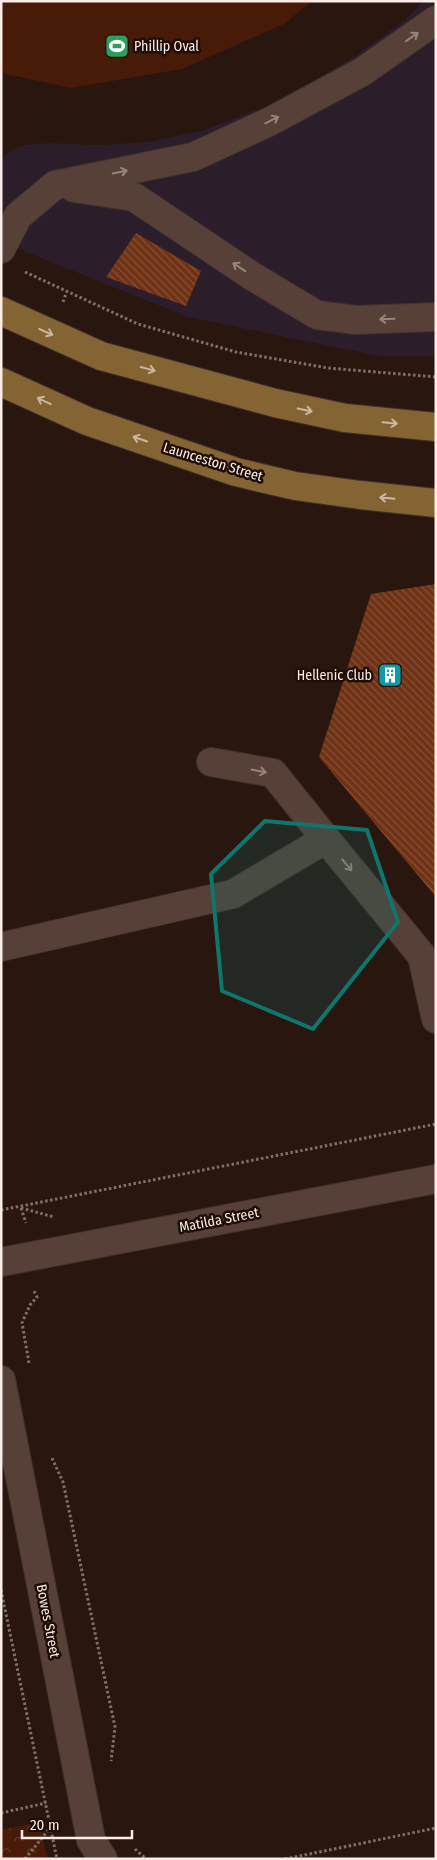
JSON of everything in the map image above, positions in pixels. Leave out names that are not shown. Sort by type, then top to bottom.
[{"type":"main road","points":[[1,311],[101,356],[275,403],[345,418],[436,427]]},
{"type":"main road","name":"Launceston Street","points":[[1,382],[87,421],[236,472],[295,486],[436,504]]},
{"type":"street","points":[[10,259],[18,216],[55,185],[193,157],[269,122],[362,72],[436,20]]},
{"type":"street","points":[[55,185],[134,197],[252,276],[317,315],[356,320],[436,317]]},
{"type":"street","points":[[211,762],[273,773],[422,956],[436,1019]]},
{"type":"street","points":[[1,947],[233,894],[326,839]]},
{"type":"street","name":"Matilda Street","points":[[1,1262],[436,1179]]},
{"type":"street","name":"Bowes Street","points":[[1,1380],[91,1840],[102,1859]]},
{"type":"path","points":[[10,259],[138,324],[236,352],[328,368],[436,377]]},
{"type":"path","points":[[1,1210],[21,1208],[62,1197],[436,1124]]},
{"type":"path","points":[[21,1208],[27,1231]]},
{"type":"path","points":[[31,1372],[22,1323],[30,1305],[37,1297],[33,1289]]},
{"type":"path","points":[[51,1456],[63,1482],[115,1727],[111,1762]]},
{"type":"path","points":[[1,1590],[57,1859]]},
{"type":"path","points":[[1,1814],[46,1803]]},
{"type":"path","points":[[25,1859],[51,1827]]},
{"type":"path","points":[[285,1859],[436,1828]]},
{"type":"path","points":[[132,1845],[146,1859]]},
{"type":"highlighted area","points":[[265,821],[367,830],[398,922],[313,1029],[222,991],[211,874]]},
{"type":"shaded area","points":[[423,1],[436,1],[436,356],[377,356],[188,317],[1,242],[1,158],[10,151],[25,145],[49,143],[97,145],[148,142],[205,130],[281,100],[352,58],[405,20]]},
{"type":"green space","name":"Phillip Oval","points":[[1,1],[312,1],[284,24],[182,69],[71,88],[1,73]]},
{"type":"green space","points":[[40,1822],[47,1859],[1,1859],[1,1830]]},
{"type":"building","points":[[136,233],[201,271],[186,306],[106,277]]},
{"type":"building","name":"Hellenic Club","points":[[436,584],[436,897],[319,757],[371,594]]},
{"type":"place","name":"Phillip Oval","points":[[117,46]]},
{"type":"place","name":"Hellenic Club","points":[[390,675]]}]
